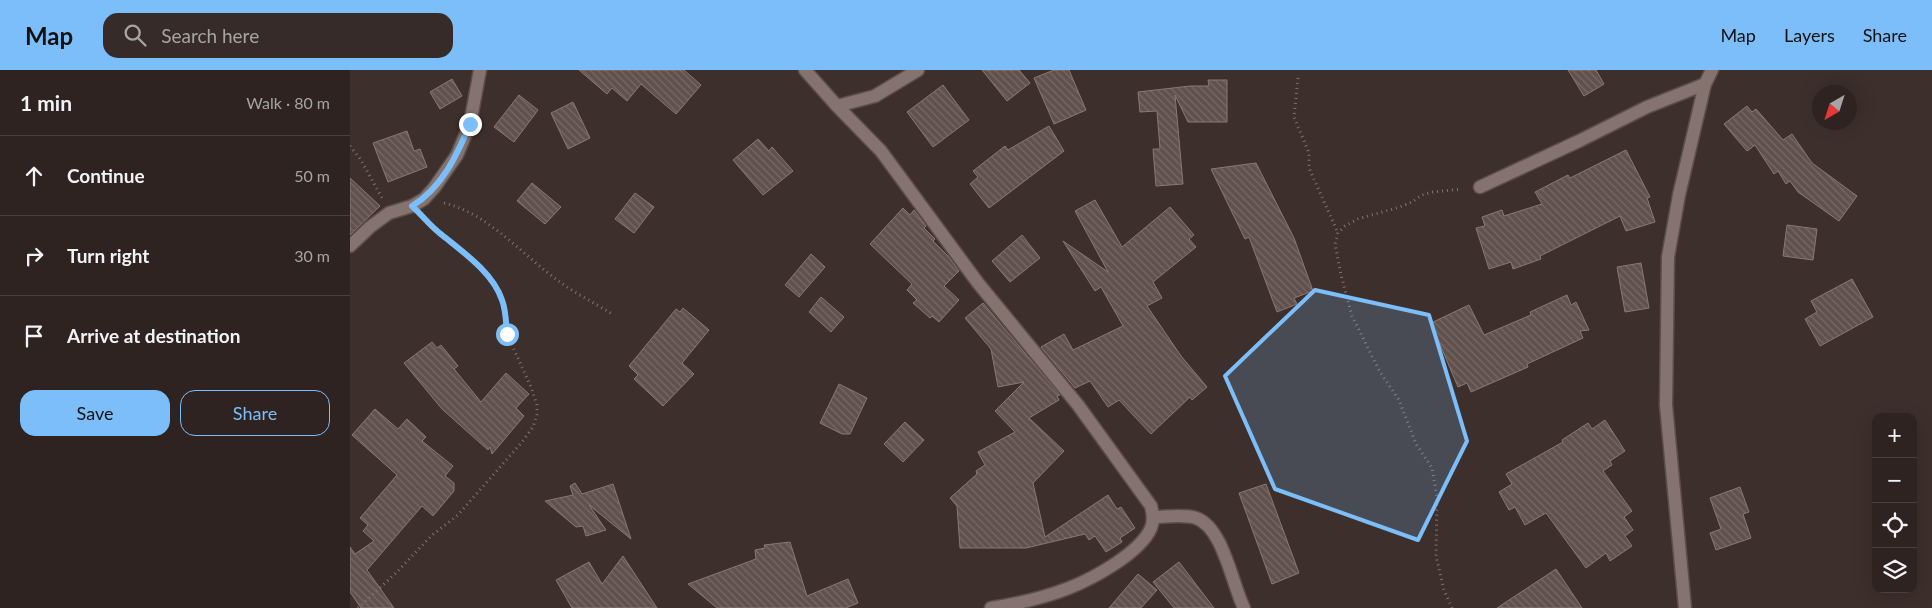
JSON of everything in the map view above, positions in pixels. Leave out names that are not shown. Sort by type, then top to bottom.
[{"type":"street","points":[[350,246],[370,227],[389,213],[412,206],[434,188],[457,154],[470,124],[480,70]]},
{"type":"street","points":[[805,70],[881,151],[978,283],[1078,405],[1151,506],[1154,517],[1151,528],[1140,546],[1069,588],[1010,605],[992,608]]},
{"type":"street","points":[[837,106],[875,96],[918,70]]},
{"type":"street","points":[[1685,608],[1666,405],[1668,257],[1705,84],[1712,70]]},
{"type":"street","points":[[1480,186],[1579,142],[1647,107],[1705,84]]},
{"type":"street","points":[[1154,517],[1196,518],[1208,525],[1220,544],[1244,608]]},
{"type":"path","points":[[1298,78],[1294,116],[1308,153],[1309,168],[1338,233]]},
{"type":"path","points":[[350,146],[361,160],[389,213]]},
{"type":"path","points":[[1452,608],[1444,590],[1436,556],[1438,497],[1432,468],[1416,444],[1399,400],[1380,372],[1352,316],[1335,244],[1338,233],[1345,226],[1358,219],[1400,207],[1422,195],[1433,192],[1480,186]]},
{"type":"path","points":[[424,198],[455,206],[484,222],[509,238],[560,282],[612,314]]},
{"type":"path","points":[[358,608],[396,573],[431,536],[458,514],[522,442],[533,427],[536,414],[537,405],[531,387],[507,334],[502,300],[497,289],[480,267],[462,250],[441,235],[412,206]]},
{"type":"highlighted area","points":[[1315,290],[1429,315],[1467,441],[1418,540],[1275,489],[1225,376]]},
{"type":"building","points":[[579,70],[684,70],[701,85],[676,114],[641,84],[627,101],[612,88],[607,94]]},
{"type":"building","points":[[982,70],[1019,70],[1030,83],[1007,101]]},
{"type":"building","points":[[1054,70],[1069,70],[1086,110],[1054,124],[1034,78]]},
{"type":"building","points":[[1568,70],[1596,70],[1604,84],[1584,96]]},
{"type":"building","points":[[452,79],[462,96],[440,109],[430,92]]},
{"type":"building","points":[[1208,80],[1227,80],[1227,122],[1188,122],[1175,95],[1183,184],[1156,186],[1153,149],[1160,149],[1157,111],[1140,112],[1138,92],[1190,86],[1209,86]]},
{"type":"building","points":[[943,85],[969,120],[933,147],[907,112]]},
{"type":"building","points":[[519,95],[538,110],[514,142],[494,127]]},
{"type":"building","points":[[573,102],[590,138],[568,149],[551,113]]},
{"type":"building","points":[[1747,106],[1752,112],[1756,109],[1783,140],[1792,134],[1812,163],[1857,196],[1839,221],[1798,192],[1790,181],[1786,184],[1778,171],[1774,174],[1755,145],[1747,151],[1724,124]]},
{"type":"building","points":[[1049,126],[1064,151],[989,208],[970,184],[978,177],[973,171],[1005,146],[1008,150]]},
{"type":"building","points":[[407,131],[414,151],[420,149],[427,167],[388,182],[373,143]]},
{"type":"building","points":[[758,139],[769,151],[772,147],[793,171],[763,195],[733,160]]},
{"type":"building","points":[[1626,150],[1650,197],[1647,198],[1655,222],[1626,231],[1620,216],[1540,256],[1541,259],[1513,269],[1511,262],[1489,269],[1476,228],[1485,226],[1482,217],[1502,210],[1504,216],[1542,204],[1535,192],[1568,175],[1570,178]]},
{"type":"building","points":[[1256,163],[1294,238],[1313,291],[1294,298],[1297,304],[1277,312],[1249,237],[1245,239],[1211,169]]},
{"type":"building","points":[[350,178],[380,206],[350,235]]},
{"type":"building","points":[[532,183],[561,207],[545,224],[517,201]]},
{"type":"building","points":[[635,193],[654,207],[634,233],[615,219]]},
{"type":"building","points":[[1095,200],[1122,247],[1170,207],[1194,235],[1189,239],[1196,247],[1153,282],[1162,298],[1147,306],[1181,356],[1207,387],[1192,400],[1190,397],[1151,434],[1119,400],[1108,407],[1090,381],[1075,388],[1041,347],[1064,334],[1073,350],[1123,326],[1101,287],[1095,291],[1063,241],[1108,272],[1075,211]]},
{"type":"building","points":[[903,208],[910,215],[914,210],[926,226],[924,228],[935,239],[933,241],[948,256],[959,271],[944,286],[959,300],[939,322],[932,316],[930,318],[913,303],[917,300],[907,290],[912,284],[870,244]]},
{"type":"building","points":[[1787,225],[1817,229],[1813,260],[1783,256]]},
{"type":"building","points":[[1022,235],[1040,258],[1010,282],[992,261]]},
{"type":"building","points":[[811,254],[825,267],[799,297],[785,285]]},
{"type":"building","points":[[1641,263],[1649,308],[1625,312],[1617,267]]},
{"type":"building","points":[[1852,279],[1873,317],[1820,346],[1805,319],[1817,312],[1811,301]]},
{"type":"building","points":[[1567,295],[1571,305],[1576,302],[1589,330],[1580,331],[1583,338],[1527,364],[1528,367],[1471,392],[1467,383],[1458,387],[1431,323],[1469,305],[1484,335],[1531,315],[1530,312]]},
{"type":"building","points":[[821,297],[844,317],[831,332],[809,312]]},
{"type":"building","points":[[983,303],[1060,395],[1057,396],[1059,400],[1029,418],[1064,451],[1033,483],[1045,537],[1108,495],[1117,509],[1121,507],[1135,528],[1120,538],[1122,542],[1106,552],[1095,536],[1089,540],[1085,534],[1026,548],[960,548],[957,506],[950,498],[977,474],[976,471],[985,465],[978,452],[1015,432],[995,411],[1024,382],[998,387],[991,349],[965,318]]},
{"type":"building","points":[[683,308],[709,330],[682,363],[694,374],[663,406],[634,379],[638,375],[629,366],[676,309],[680,312]]},
{"type":"building","points":[[432,342],[437,348],[441,345],[458,366],[454,369],[481,402],[506,373],[529,394],[516,408],[524,416],[492,454],[490,447],[488,450],[442,409],[404,363]]},
{"type":"building","points":[[839,384],[867,398],[850,434],[842,434],[820,423]]},
{"type":"building","points":[[375,409],[398,429],[407,419],[426,437],[422,441],[453,466],[445,476],[454,483],[454,491],[433,516],[422,506],[367,570],[394,608],[361,608],[350,592],[350,547],[355,554],[374,541],[363,531],[368,525],[360,518],[397,475],[352,435]]},
{"type":"building","points":[[1605,420],[1625,451],[1610,461],[1612,465],[1603,471],[1632,511],[1624,517],[1633,530],[1625,536],[1632,546],[1610,561],[1606,553],[1586,568],[1546,513],[1525,525],[1515,507],[1509,510],[1499,492],[1512,484],[1506,474],[1563,442],[1562,440],[1588,423],[1592,429]]},
{"type":"building","points":[[905,422],[924,440],[903,462],[884,444]]},
{"type":"building","points":[[575,483],[582,494],[613,484],[631,539],[589,505],[606,530],[586,536],[583,526],[576,527],[545,501],[573,495],[570,486]]},
{"type":"building","points":[[1266,484],[1299,573],[1272,584],[1239,493]]},
{"type":"building","points":[[1740,487],[1749,512],[1743,514],[1751,538],[1716,550],[1710,533],[1721,529],[1710,498]]},
{"type":"building","points":[[790,542],[807,596],[848,579],[858,603],[846,608],[717,608],[688,584],[756,559],[755,550],[765,548],[764,545]]},
{"type":"building","points":[[623,556],[657,608],[572,608],[556,580],[589,562],[602,584]]},
{"type":"building","points":[[1179,562],[1214,608],[1174,608],[1153,582]]},
{"type":"building","points":[[1556,569],[1582,608],[1497,608]]},
{"type":"building","points":[[1138,574],[1157,590],[1141,608],[1109,608]]},
{"type":"route","points":[[470,124],[457,154],[434,188],[412,206],[441,235],[462,250],[480,267],[497,289],[502,300],[507,334]]}]
